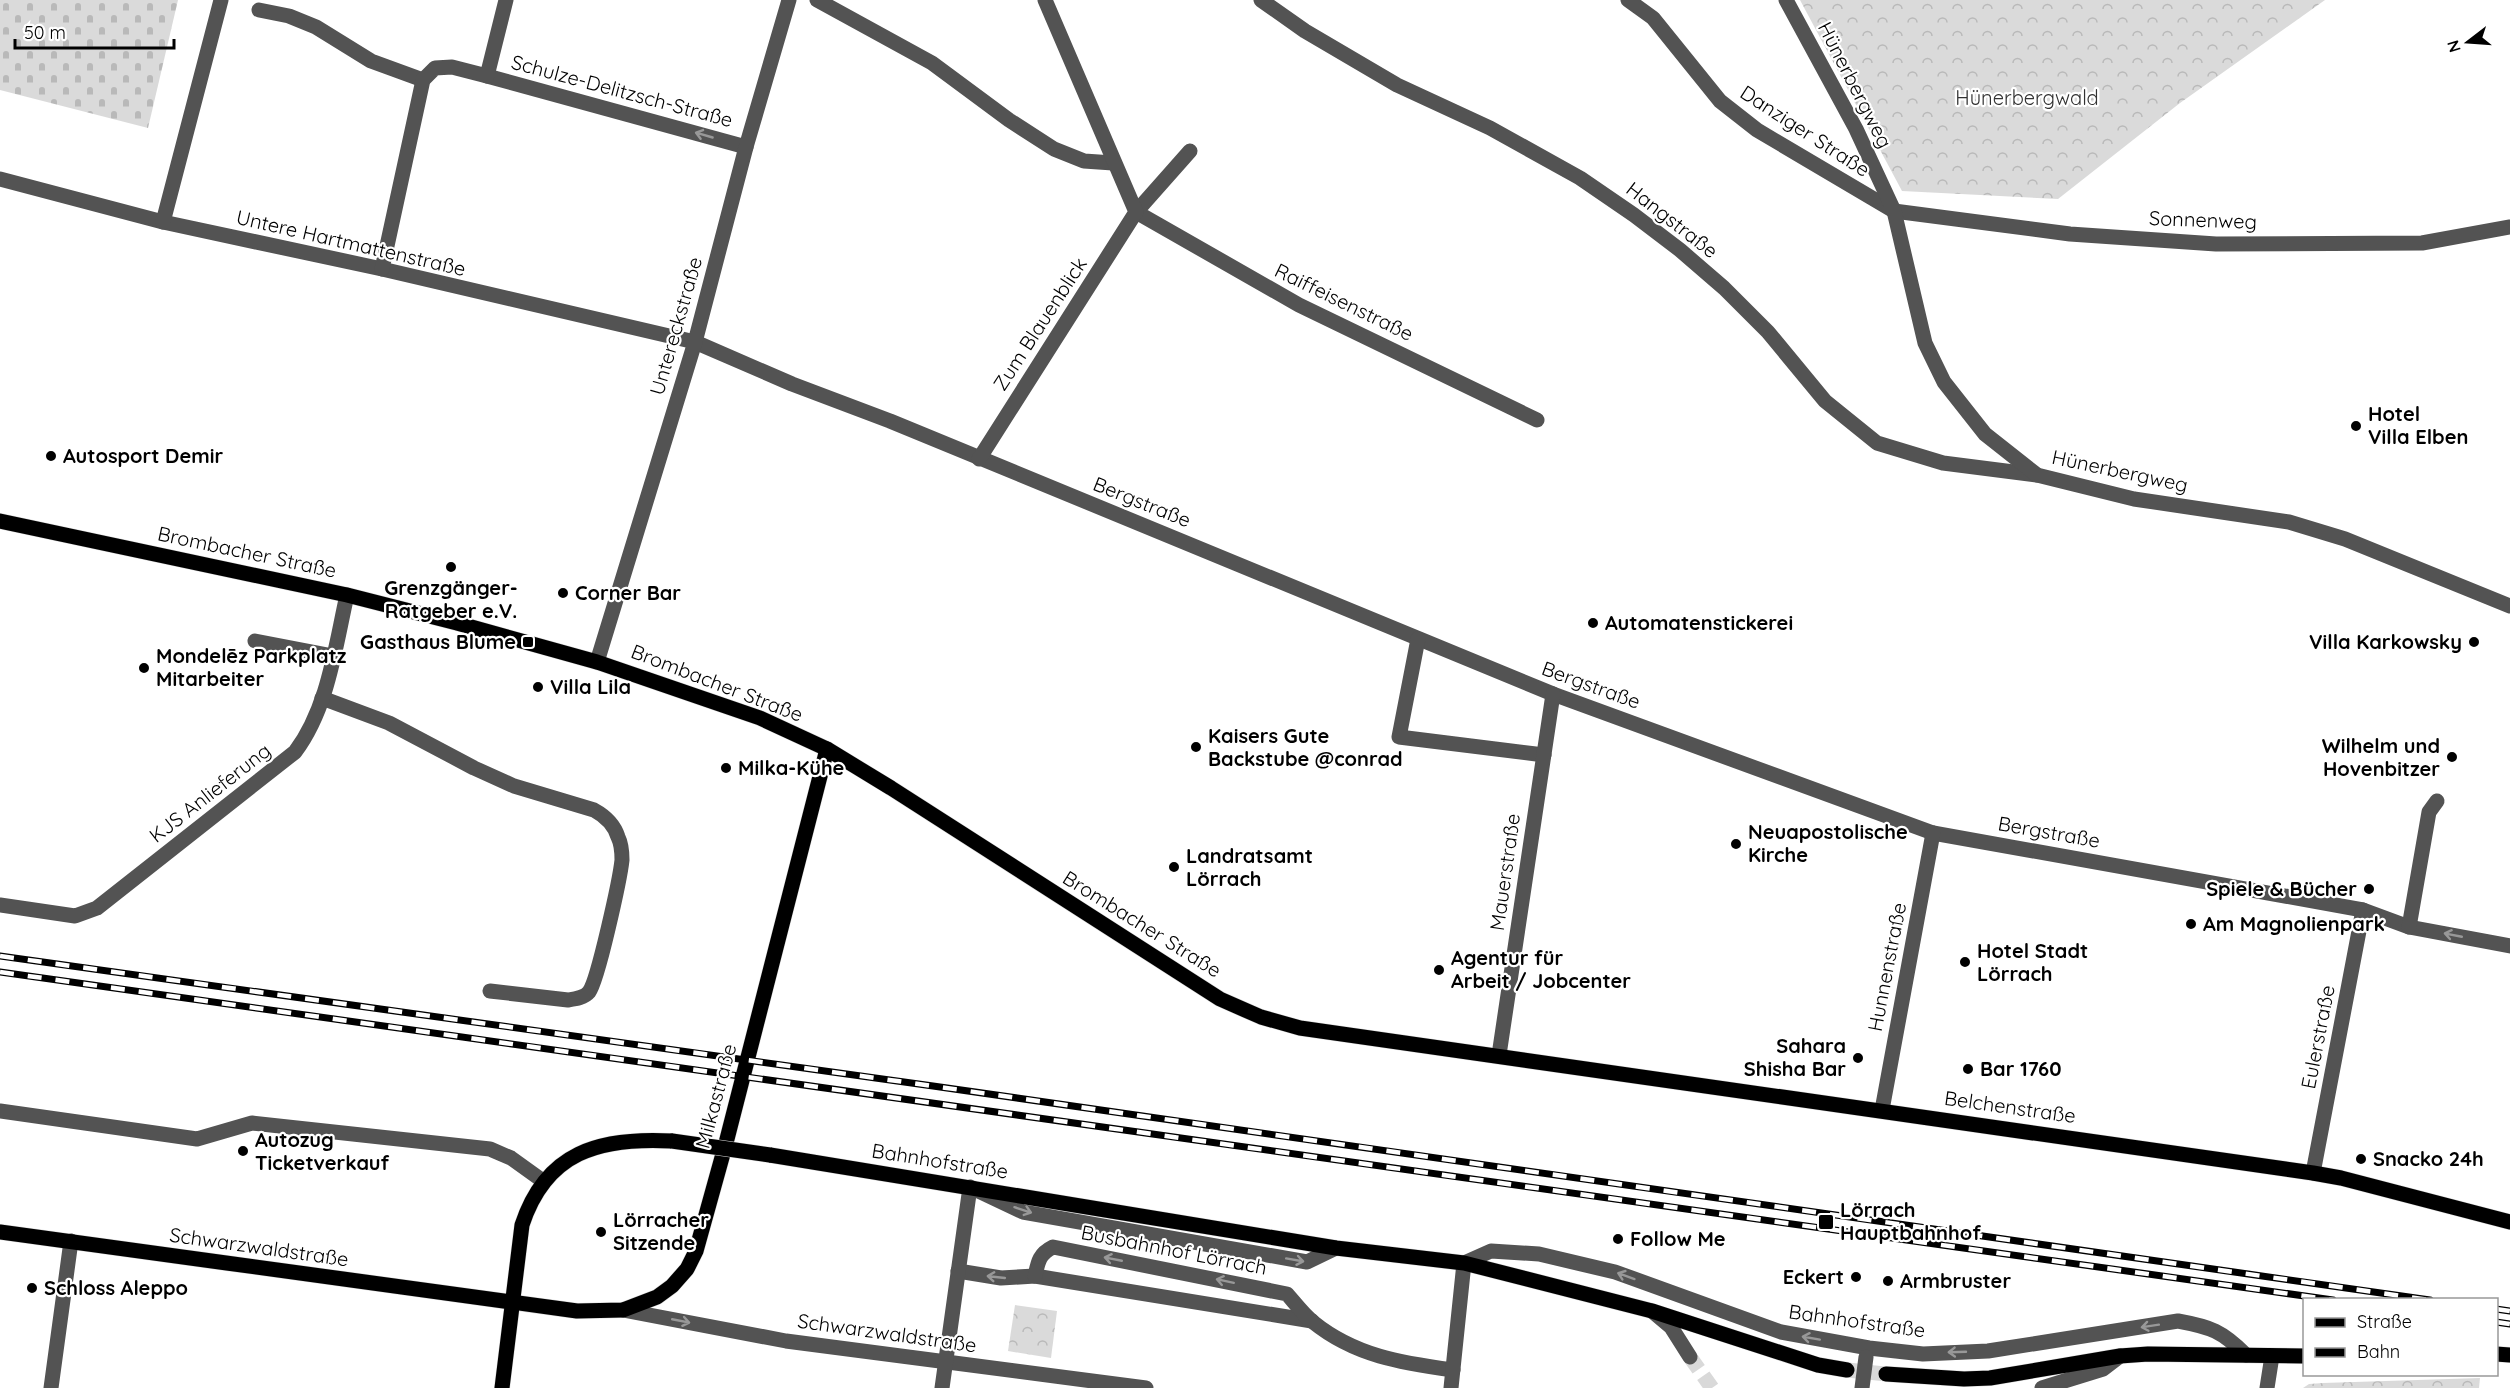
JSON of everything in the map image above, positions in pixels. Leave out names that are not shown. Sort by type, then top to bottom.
[{"type":"main road","name":"Brombacher Straße","points":[[0,520],[347,595],[597,662],[760,718],[827,749],[1220,999],[1261,1017],[1300,1028],[1499,1056]]},
{"type":"main road","name":"Milkastraße","points":[[513,1302],[578,1311],[623,1310],[657,1297],[672,1286],[687,1269],[696,1251],[726,1143],[827,749]]},
{"type":"main road","name":"Belchenstraße","points":[[1499,1056],[2313,1173],[2510,1221]]},
{"type":"main road","name":"Bahnhofstraße","points":[[502,1388],[522,1225],[528,1208],[543,1181],[558,1166],[594,1149],[635,1141],[672,1141],[770,1155],[970,1186],[1047,1201],[1336,1248],[1464,1263],[1652,1311],[1769,1351],[1818,1365],[1847,1370]]},
{"type":"main road","name":"Schwarzwaldstraße","points":[[0,1232],[513,1302]]},
{"type":"main road","points":[[1886,1374],[1990,1378],[2120,1356],[2189,1354],[2303,1356]]},
{"type":"street","points":[[163,222],[221,0]]},
{"type":"street","name":"Schulze-Delitzsch-Straße","points":[[488,76],[506,0]]},
{"type":"street","name":"Untereckstraße","points":[[597,662],[694,342],[746,147],[789,0]]},
{"type":"street","points":[[817,0],[932,63],[1009,120],[1054,149],[1084,161],[1113,163]]},
{"type":"street","points":[[1045,0],[1113,163],[1136,212]]},
{"type":"street","name":"Hangstraße","points":[[1261,0],[1305,31],[1397,86],[1490,128],[1580,178],[1634,215],[1724,288],[1768,332],[1825,401],[1877,443],[1943,463],[2037,475]]},
{"type":"street","name":"Danziger Straße","points":[[1628,0],[1653,18],[1720,101],[1757,130],[1894,211]]},
{"type":"street","name":"Hünerbergweg","points":[[1786,0],[1856,129],[1894,211],[1925,343],[1944,382],[1985,434],[2037,475],[2134,499],[2289,522],[2345,539],[2510,606]]},
{"type":"street","points":[[259,10],[289,16],[316,27],[371,61],[423,80],[382,269]]},
{"type":"street","name":"Schulze-Delitzsch-Straße","points":[[423,80],[435,68],[452,67],[746,147]]},
{"type":"street","name":"Zum Blauenblick","points":[[980,459],[1136,212],[1190,152]]},
{"type":"street","name":"Untere Hartmattenstraße","points":[[0,179],[163,222],[382,269],[694,342]]},
{"type":"street","name":"Sonnenweg","points":[[1894,211],[2070,234],[2216,244],[2422,243],[2510,227]]},
{"type":"street","name":"Raiffeisenstraße","points":[[1136,212],[1299,305],[1537,420]]},
{"type":"street","name":"Bergstraße","points":[[694,342],[1553,694],[1933,833],[2363,910],[2409,927],[2510,946]]},
{"type":"street","name":"KJS Anlieferung","points":[[0,905],[75,916],[97,908],[295,752],[307,736],[322,698],[347,595]]},
{"type":"street","points":[[1418,639],[1399,737],[1544,755]]},
{"type":"street","points":[[255,640],[333,656]]},
{"type":"street","name":"Mauerstraße","points":[[1499,1056],[1553,694]]},
{"type":"street","points":[[322,698],[388,723],[514,786],[594,810],[612,824],[618,837],[622,858],[599,961],[589,992],[580,998],[568,1000],[490,992]]},
{"type":"street","points":[[2409,927],[2429,812],[2437,801]]},
{"type":"street","name":"Hunnenstraße","points":[[1881,1110],[1933,833]]},
{"type":"street","name":"Eulerstraße","points":[[2313,1173],[2363,910]]},
{"type":"street","points":[[2,1110],[197,1139],[252,1123],[490,1149],[511,1158],[543,1181]]},
{"type":"street","points":[[942,1388],[970,1186]]},
{"type":"street","points":[[51,1388],[71,1241]]},
{"type":"street","name":"Busbahnhof Lörrach","points":[[1035,1276],[1038,1260],[1044,1251],[1053,1247],[1287,1294],[1312,1321],[1345,1342],[1375,1356],[1405,1364],[1454,1370]]},
{"type":"street","name":"Bahnhofstraße","points":[[1464,1263],[1491,1251],[1539,1254],[1615,1272],[1781,1332],[1869,1348],[1923,1354],[1988,1351],[2178,1321],[2207,1326],[2229,1338],[2246,1355]]},
{"type":"street","points":[[1451,1388],[1464,1263]]},
{"type":"street","name":"Busbahnhof Lörrach","points":[[958,1271],[1001,1278],[1035,1276],[1312,1321]]},
{"type":"street","name":"Schwarzwaldstraße","points":[[623,1310],[786,1341],[1146,1388]]},
{"type":"street","points":[[1652,1311],[1671,1327],[1690,1357]]},
{"type":"street","points":[[2042,1388],[2103,1369],[2120,1356]]},
{"type":"street","points":[[2267,1388],[2272,1356]]},
{"type":"street","points":[[1862,1388],[1866,1357]]},
{"type":"green space","points":[[0,0],[178,0],[148,128],[0,90]]},
{"type":"green space","name":"Hünerbergwald","points":[[1800,0],[2325,0],[2180,103],[2058,199],[1902,191]]},
{"type":"green space","points":[[1015,1305],[1057,1311],[1051,1358],[1008,1351]]},
{"type":"green space","points":[[2480,1378],[2479,1388],[2303,1388],[2309,1384],[2323,1383]]},
{"type":"tunnel","points":[[1690,1357],[1712,1388]]},
{"type":"tunnel","points":[[1847,1370],[1886,1374]]},
{"type":"railway","points":[[0,956],[933,1086],[2416,1298]]},
{"type":"railway","points":[[0,972],[2319,1298]]},
{"type":"railway","points":[[2498,1309],[2510,1311]]},
{"type":"railway","points":[[2498,1322],[2510,1324]]},
{"type":"place","name":"Hotel Villa Elben","points":[[2356,426]]},
{"type":"place","name":"Autosport Demir","points":[[51,456]]},
{"type":"place","name":"Grenzgänger- Ratgeber e.V.","points":[[451,567]]},
{"type":"place","name":"Corner Bar","points":[[563,593]]},
{"type":"place","name":"Automatenstickerei","points":[[1593,623]]},
{"type":"place","name":"Gasthaus Blume","points":[[528,642]]},
{"type":"place","name":"Villa Karkowsky","points":[[2474,642]]},
{"type":"place","name":"Mondelēz Parkplatz Mitarbeiter","points":[[144,668]]},
{"type":"place","name":"Villa Lila","points":[[538,687]]},
{"type":"place","name":"Kaisers Gute Backstube @conrad","points":[[1196,747]]},
{"type":"place","name":"Wilhelm und Hovenbitzer","points":[[2452,757]]},
{"type":"place","name":"Milka-Kühe","points":[[726,768]]},
{"type":"place","name":"Neuapostolische Kirche","points":[[1736,844]]},
{"type":"place","name":"Landratsamt Lörrach","points":[[1174,867]]},
{"type":"place","name":"Spiele & Bücher","points":[[2369,889]]},
{"type":"place","name":"Am Magnolienpark","points":[[2191,924]]},
{"type":"place","name":"Hotel Stadt Lörrach","points":[[1965,962]]},
{"type":"place","name":"Agentur für Arbeit / Jobcenter","points":[[1439,970]]},
{"type":"place","name":"Sahara Shisha Bar","points":[[1858,1058]]},
{"type":"place","name":"Bar 1760","points":[[1968,1069]]},
{"type":"place","name":"Autozug Ticketverkauf","points":[[243,1151]]},
{"type":"place","name":"Snacko 24h","points":[[2361,1159]]},
{"type":"place","name":"Lörrach Hauptbahnhof","points":[[1826,1222]]},
{"type":"place","name":"Lörracher Sitzende","points":[[601,1232]]},
{"type":"place","name":"Follow Me","points":[[1618,1239]]},
{"type":"place","name":"Eckert","points":[[1856,1277]]},
{"type":"place","name":"Armbruster","points":[[1888,1281]]},
{"type":"place","name":"Schloss Aleppo","points":[[32,1288]]}]
